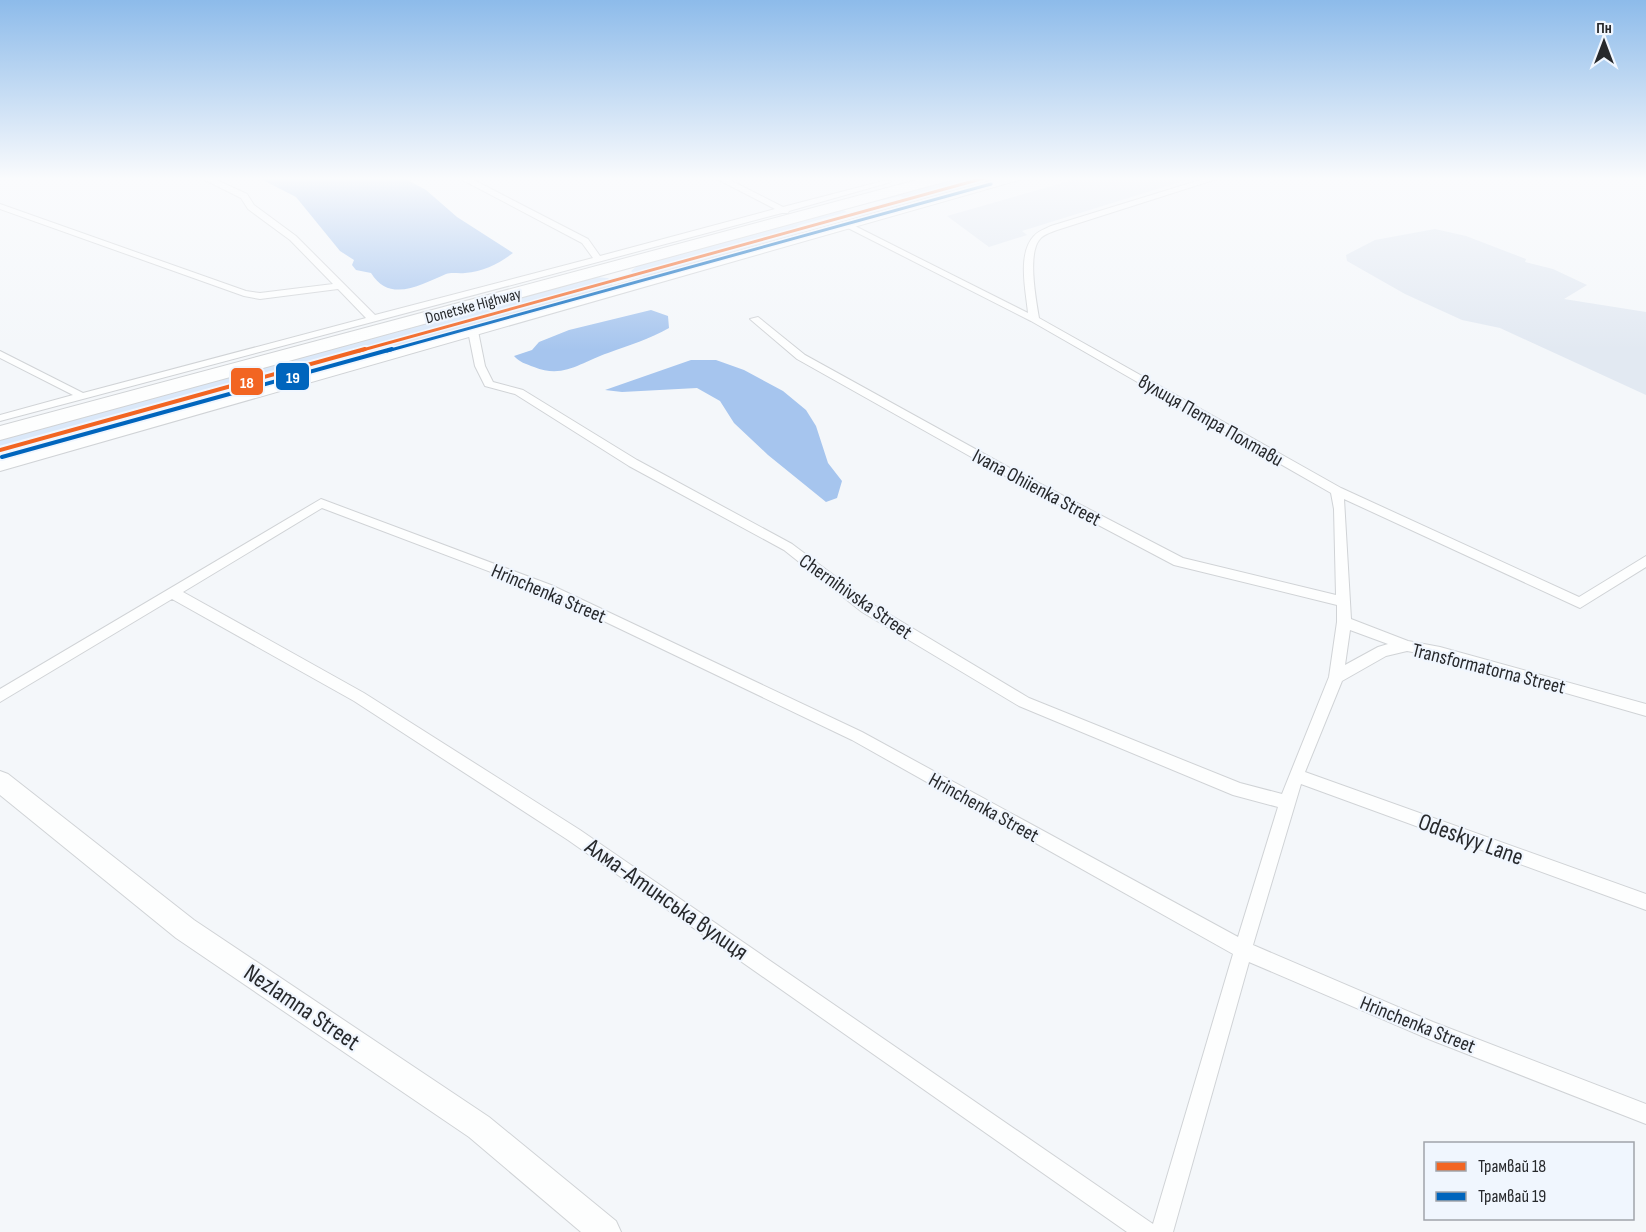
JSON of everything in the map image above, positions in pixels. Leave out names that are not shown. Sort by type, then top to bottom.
[{"type":"highway","name":"Donetske Highway","points":[[0,433],[401,318],[710,234]]},
{"type":"highway","name":"Donetske Highway","points":[[0,464],[818,234]]},
{"type":"highway","points":[[605,263],[631,287]]},
{"type":"street","points":[[80,234],[244,293],[260,296],[340,286]]},
{"type":"street","points":[[287,234],[373,319]]},
{"type":"street","points":[[572,234],[585,241],[605,263]]},
{"type":"street","name":"вулиця Петра Полтави","points":[[865,234],[1034,319],[1337,491],[1580,603],[1646,561]]},
{"type":"street","points":[[1034,319],[1030,274],[1031,247],[1037,237],[1042,234]]},
{"type":"street","name":"Donetske Highway","points":[[0,418],[373,319],[401,318]]},
{"type":"street","name":"Ivana Ohiienka Street","points":[[755,319],[801,357],[1002,469],[1179,562],[1343,602]]},
{"type":"street","name":"Chernihivska Street","points":[[473,331],[480,366],[489,384],[519,392],[633,463],[788,547],[867,608],[969,671],[1024,702],[1126,746],[1239,790],[1288,803]]},
{"type":"street","points":[[0,354],[84,397]]},
{"type":"street","points":[[1162,1232],[1296,775],[1336,677],[1344,622],[1340,509],[1337,491]]},
{"type":"street","name":"Hrinchenka Street","points":[[171,592],[321,503],[546,588],[857,736],[1243,950],[1431,1031],[1646,1114]]},
{"type":"street","points":[[0,696],[171,592]]},
{"type":"street","name":"Алма-Атинська вулиця","points":[[171,592],[359,697],[574,835],[1146,1232]]},
{"type":"street","points":[[1344,622],[1407,646]]},
{"type":"street","name":"Transformatorna Street","points":[[1336,677],[1383,651],[1407,646],[1440,652],[1646,710]]},
{"type":"street","name":"Odeskyy Lane","points":[[1296,775],[1646,902]]},
{"type":"street","name":"Nezlamna Street","points":[[0,781],[185,929],[479,1127],[605,1232]]},
{"type":"shaded area","points":[[753,234],[799,234],[647,277],[636,276],[631,271],[637,266]]},
{"type":"shaded area","points":[[972,234],[1027,235],[989,247]]},
{"type":"shaded area","points":[[1405,234],[1466,236],[1526,259],[1525,262],[1553,269],[1587,285],[1564,299],[1646,312],[1646,395],[1500,328],[1462,320],[1405,294],[1347,261],[1346,255],[1375,240]]},
{"type":"shaded area","points":[[595,277],[608,278],[613,283],[611,287],[0,457],[0,440]]},
{"type":"water","points":[[327,234],[484,234],[513,253],[485,269],[446,274],[417,286],[397,290],[387,288],[371,273],[356,270],[352,265],[354,260],[340,251]]},
{"type":"water","points":[[651,310],[668,316],[669,328],[572,368],[545,370],[523,363],[514,356],[532,350],[539,342],[569,330]]},
{"type":"water","points":[[691,360],[716,360],[744,370],[783,391],[806,410],[816,426],[828,463],[842,481],[837,498],[826,502],[768,455],[734,423],[720,401],[697,388],[622,392],[605,390]]},
{"type":"tram line","name":"18","points":[[0,450],[780,234]]},
{"type":"tram line","name":"19","points":[[2,457],[808,234]]}]
